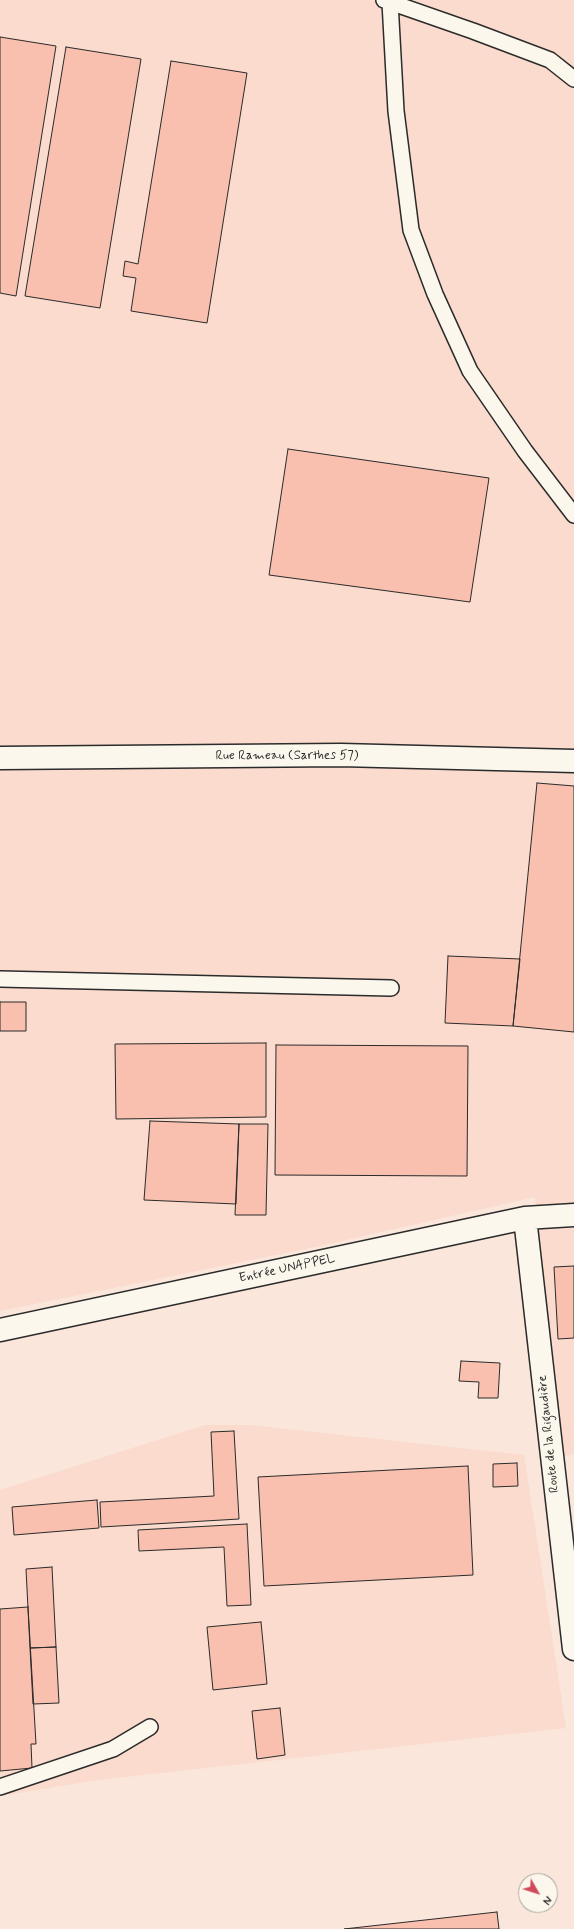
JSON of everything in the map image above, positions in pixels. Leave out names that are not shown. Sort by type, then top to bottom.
[{"type":"street","name":"Rue Rameau (Sarthes 57)","points":[[0,758],[341,755],[574,761]]},
{"type":"street","name":"Entrée UNAPPEL","points":[[0,1330],[525,1218],[574,1215]]},
{"type":"street","name":"Route de la Rigaudière","points":[[525,1218],[574,1649]]},
{"type":"lane","points":[[574,79],[550,60],[387,1],[396,111],[411,230],[435,294],[470,371],[526,451],[574,515]]},
{"type":"lane","points":[[0,979],[391,988]]},
{"type":"lane","points":[[0,1787],[113,1749],[150,1728]]},
{"type":"shaded area","points":[[0,0],[574,0],[574,1454],[563,1456],[535,1197],[315,1247],[0,1311]]},
{"type":"shaded area","points":[[205,1425],[250,1425],[524,1455],[566,1728],[98,1780],[0,1796],[0,1490]]},
{"type":"building","points":[[0,37],[56,46],[16,296],[0,293]]},
{"type":"building","points":[[66,47],[141,59],[100,308],[25,296]]},
{"type":"building","points":[[171,61],[247,73],[207,323],[131,311],[136,278],[123,276],[125,261],[138,264]]},
{"type":"building","points":[[288,449],[489,478],[470,602],[269,575]]},
{"type":"building","points":[[537,783],[574,786],[574,1032],[513,1026]]},
{"type":"building","points":[[448,956],[520,959],[513,1026],[445,1023]]},
{"type":"building","points":[[0,1002],[26,1002],[26,1031],[0,1031]]},
{"type":"building","points":[[266,1043],[266,1117],[116,1119],[115,1044]]},
{"type":"building","points":[[276,1045],[468,1046],[467,1176],[275,1175]]},
{"type":"building","points":[[150,1121],[239,1124],[236,1204],[144,1200]]},
{"type":"building","points":[[239,1124],[268,1124],[266,1215],[235,1215]]},
{"type":"building","points":[[574,1266],[574,1338],[558,1339],[554,1267]]},
{"type":"building","points":[[461,1361],[500,1363],[498,1398],[478,1398],[479,1382],[459,1381]]},
{"type":"building","points":[[234,1431],[239,1519],[101,1527],[100,1502],[214,1496],[211,1432]]},
{"type":"building","points":[[517,1463],[518,1486],[493,1487],[493,1464]]},
{"type":"building","points":[[468,1466],[473,1575],[264,1586],[258,1477]]},
{"type":"building","points":[[97,1500],[99,1528],[14,1535],[12,1507]]},
{"type":"building","points":[[247,1524],[251,1605],[227,1606],[224,1547],[139,1551],[138,1530]]},
{"type":"building","points":[[52,1567],[56,1647],[30,1648],[26,1569]]},
{"type":"building","points":[[28,1607],[36,1744],[31,1744],[32,1768],[0,1771],[0,1609]]},
{"type":"building","points":[[261,1622],[267,1684],[213,1690],[207,1627]]},
{"type":"building","points":[[56,1647],[59,1703],[33,1704],[30,1648]]},
{"type":"building","points":[[280,1708],[285,1755],[257,1759],[252,1711]]},
{"type":"building","points":[[497,1912],[499,1929],[344,1929]]}]
